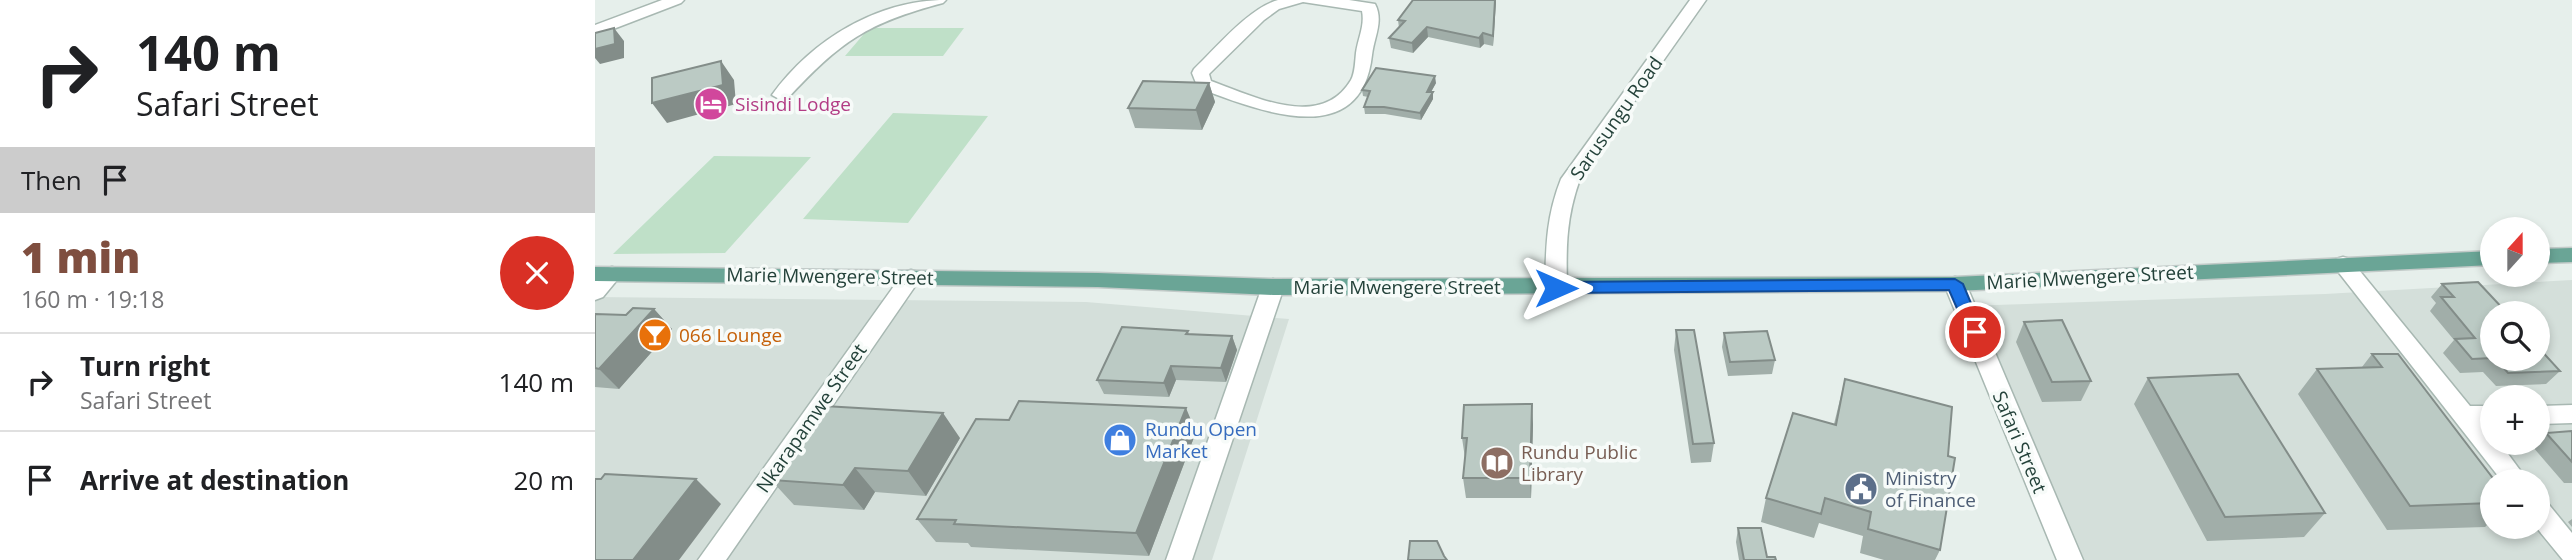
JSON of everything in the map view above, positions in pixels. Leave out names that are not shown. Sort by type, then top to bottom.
[{"type":"main road","points":[[2550,256],[2572,255]]},
{"type":"main road","name":"Marie Mwengere Street","points":[[603,274],[1098,280],[1273,287],[1556,288],[1955,284],[2480,258]]},
{"type":"street","points":[[595,31],[669,2],[690,0]]},
{"type":"street","points":[[781,95],[829,47],[853,30],[876,19],[938,0]]},
{"type":"street","points":[[1296,0],[1273,6],[1258,16],[1200,73],[1204,84],[1270,108],[1318,113],[1344,100],[1361,79],[1365,45],[1372,22],[1372,3],[1309,0]]},
{"type":"street","name":"Sarusungu Road","points":[[1556,288],[1556,236],[1560,207],[1571,179],[1698,0]]},
{"type":"street","points":[[2343,264],[2506,469]]},
{"type":"street","points":[[595,292],[603,274]]},
{"type":"street","name":"Nkarapamwe Street","points":[[711,560],[911,277]]},
{"type":"street","name":"Safari Street","points":[[1955,284],[2070,560]]},
{"type":"street","points":[[1179,560],[1273,287]]},
{"type":"street","points":[[2550,415],[2572,414]]},
{"type":"street","points":[[2464,416],[2480,415]]},
{"type":"street","points":[[2550,525],[2572,552]]},
{"type":"shaded area","points":[[2572,280],[2572,560],[2070,560],[1964,306],[2325,294],[2480,285],[2550,287],[2550,281]]},
{"type":"shaded area","points":[[595,297],[1086,302],[1289,319],[1212,560],[595,560]]},
{"type":"green space","points":[[869,28],[964,28],[943,56],[845,56]]},
{"type":"green space","points":[[893,113],[988,116],[908,223],[803,219]]},
{"type":"green space","points":[[714,156],[811,157],[725,253],[613,254]]},
{"type":"building","points":[[1413,0],[1495,0],[1493,36],[1483,33],[1479,38],[1427,27],[1412,43],[1389,38],[1405,21],[1398,20]]},
{"type":"building","points":[[614,28],[615,44],[595,49],[595,33]]},
{"type":"building","points":[[721,61],[723,85],[652,103],[652,78]]},
{"type":"building","points":[[1376,68],[1435,76],[1427,92],[1433,92],[1420,113],[1384,107],[1364,107],[1370,91],[1362,90]]},
{"type":"building","points":[[1143,81],[1209,83],[1196,110],[1128,108]]},
{"type":"building","points":[[2478,282],[2496,301],[2480,301],[2480,359],[2472,359],[2455,339],[2475,338],[2441,297],[2454,297],[2442,284]]},
{"type":"building","points":[[633,308],[654,309],[599,369],[595,368],[595,314],[626,315]]},
{"type":"building","points":[[2062,320],[2091,381],[2052,382],[2024,322]]},
{"type":"building","points":[[1122,327],[1232,336],[1221,368],[1171,366],[1164,383],[1097,380]]},
{"type":"building","points":[[1676,330],[1694,330],[1714,443],[1693,444]]},
{"type":"building","points":[[1767,331],[1775,360],[1730,362],[1724,333]]},
{"type":"building","points":[[2372,354],[2398,354],[2486,469],[2480,469],[2480,503],[2410,506],[2317,369],[2382,367]]},
{"type":"building","points":[[2550,360],[2560,371],[2508,373],[2506,371],[2550,371]]},
{"type":"building","points":[[2238,374],[2325,513],[2225,517],[2148,378]]},
{"type":"building","points":[[1845,379],[1952,407],[1948,456],[1955,458],[1940,550],[1868,529],[1871,512],[1825,498],[1821,514],[1766,498],[1793,413],[1836,425]]},
{"type":"building","points":[[1019,401],[1186,408],[1136,533],[954,524],[956,520],[917,519],[976,419],[1009,420]]},
{"type":"building","points":[[1532,404],[1530,478],[1463,478],[1467,438],[1462,438],[1464,405]]},
{"type":"building","points":[[824,406],[943,413],[908,471],[855,468],[843,485],[771,480]]},
{"type":"building","points":[[2572,431],[2572,462],[2550,437],[2550,433]]},
{"type":"building","points":[[605,474],[696,479],[633,560],[595,560],[595,479],[601,479]]},
{"type":"building","points":[[1738,528],[1761,528],[1767,557],[1775,557],[1776,560],[1744,560]]},
{"type":"building","points":[[1410,541],[1437,541],[1447,560],[1408,560]]},
{"type":"place","name":"Sisindi Lodge","points":[[711,104]]},
{"type":"place","name":"066 Lounge","points":[[655,335]]},
{"type":"place","name":"Rundu Open Market","points":[[1120,440]]},
{"type":"place","name":"Rundu Public Library","points":[[1497,463]]},
{"type":"place","name":"Ministry of Finance","points":[[1861,489]]},
{"type":"route","points":[[1556,288],[1955,284],[1975,332]]}]
